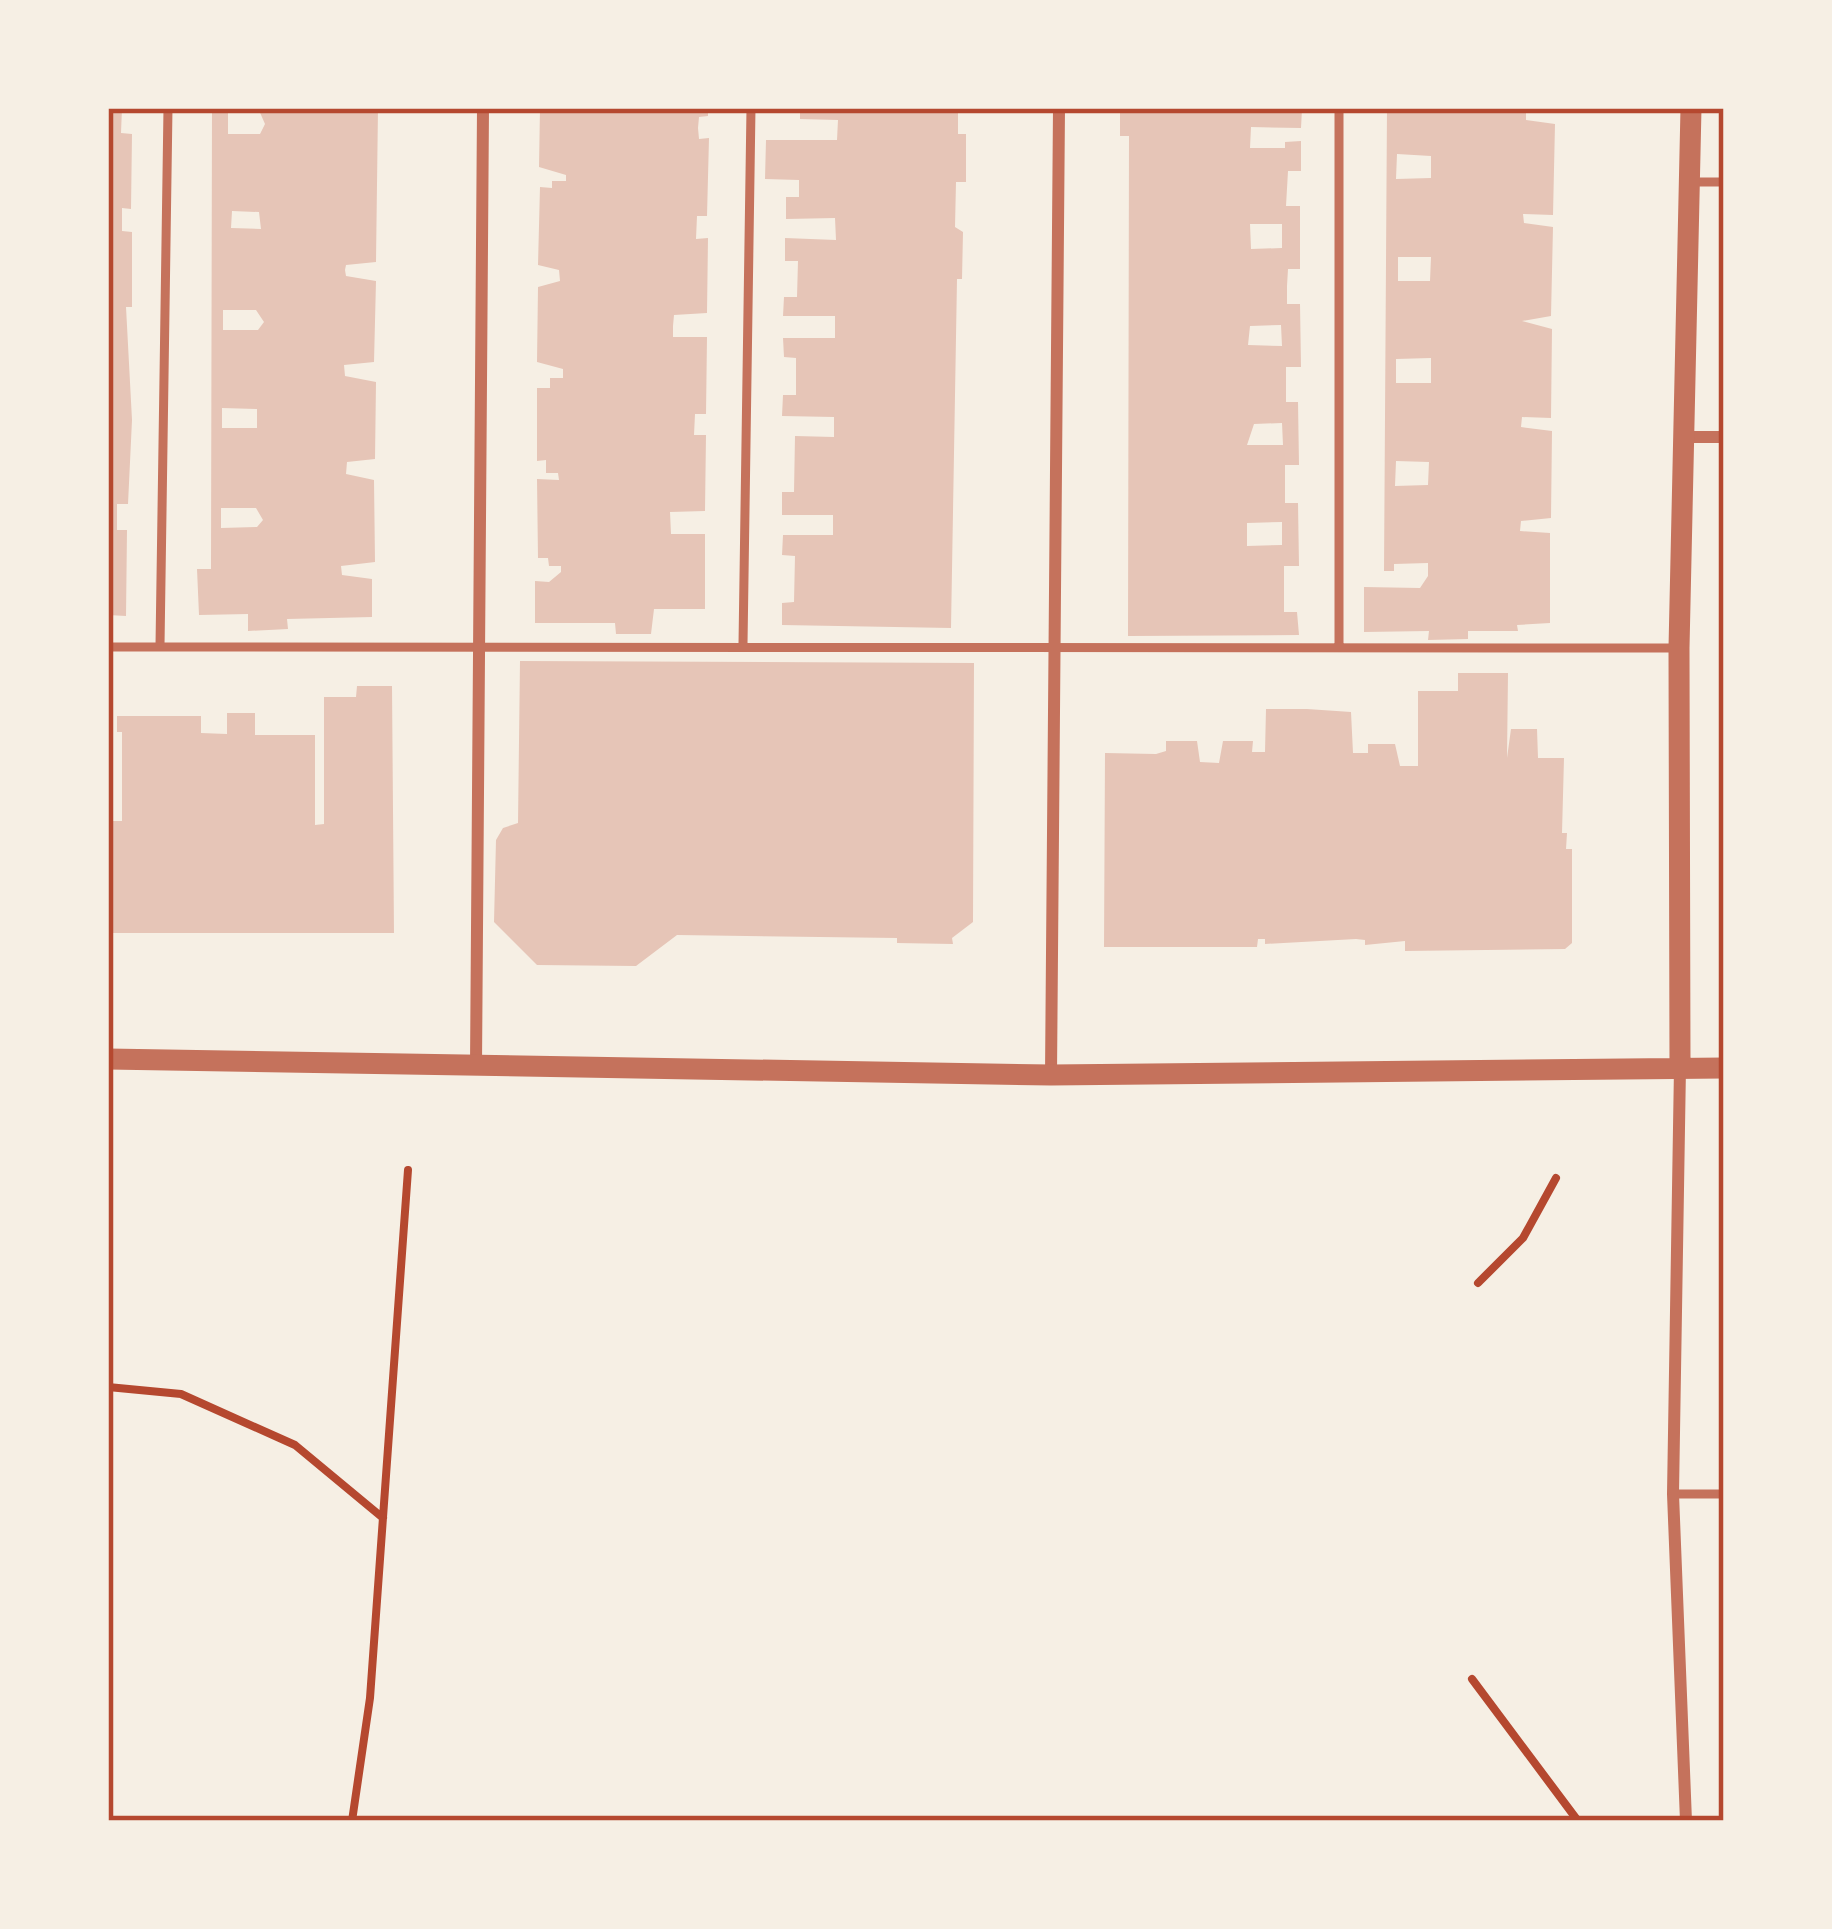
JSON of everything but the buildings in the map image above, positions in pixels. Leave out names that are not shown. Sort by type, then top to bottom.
[{"type":"street","points":[[476,1066],[482,108]]},
{"type":"street","points":[[1051,1076],[1059,108]]},
{"type":"street","points":[[1686,1821],[1673,1494],[1680,1067],[1679,648],[1691,108]]},
{"type":"street","points":[[1684,436],[1724,437]]},
{"type":"street","points":[[108,1059],[1051,1076],[1724,1068]]},
{"type":"lane","points":[[160,646],[168,108]]},
{"type":"lane","points":[[742,644],[751,108]]},
{"type":"lane","points":[[1339,108],[1339,646]]},
{"type":"lane","points":[[1689,182],[1724,182]]},
{"type":"lane","points":[[108,646],[1679,648]]},
{"type":"lane","points":[[1673,1494],[1724,1495]]},
{"type":"path","points":[[352,1821],[370,1698],[408,1170]]},
{"type":"path","points":[[1478,1283],[1523,1238],[1556,1178]]},
{"type":"path","points":[[108,1387],[181,1394],[295,1445],[384,1519]]},
{"type":"path","points":[[1472,1678],[1578,1821]]}]
